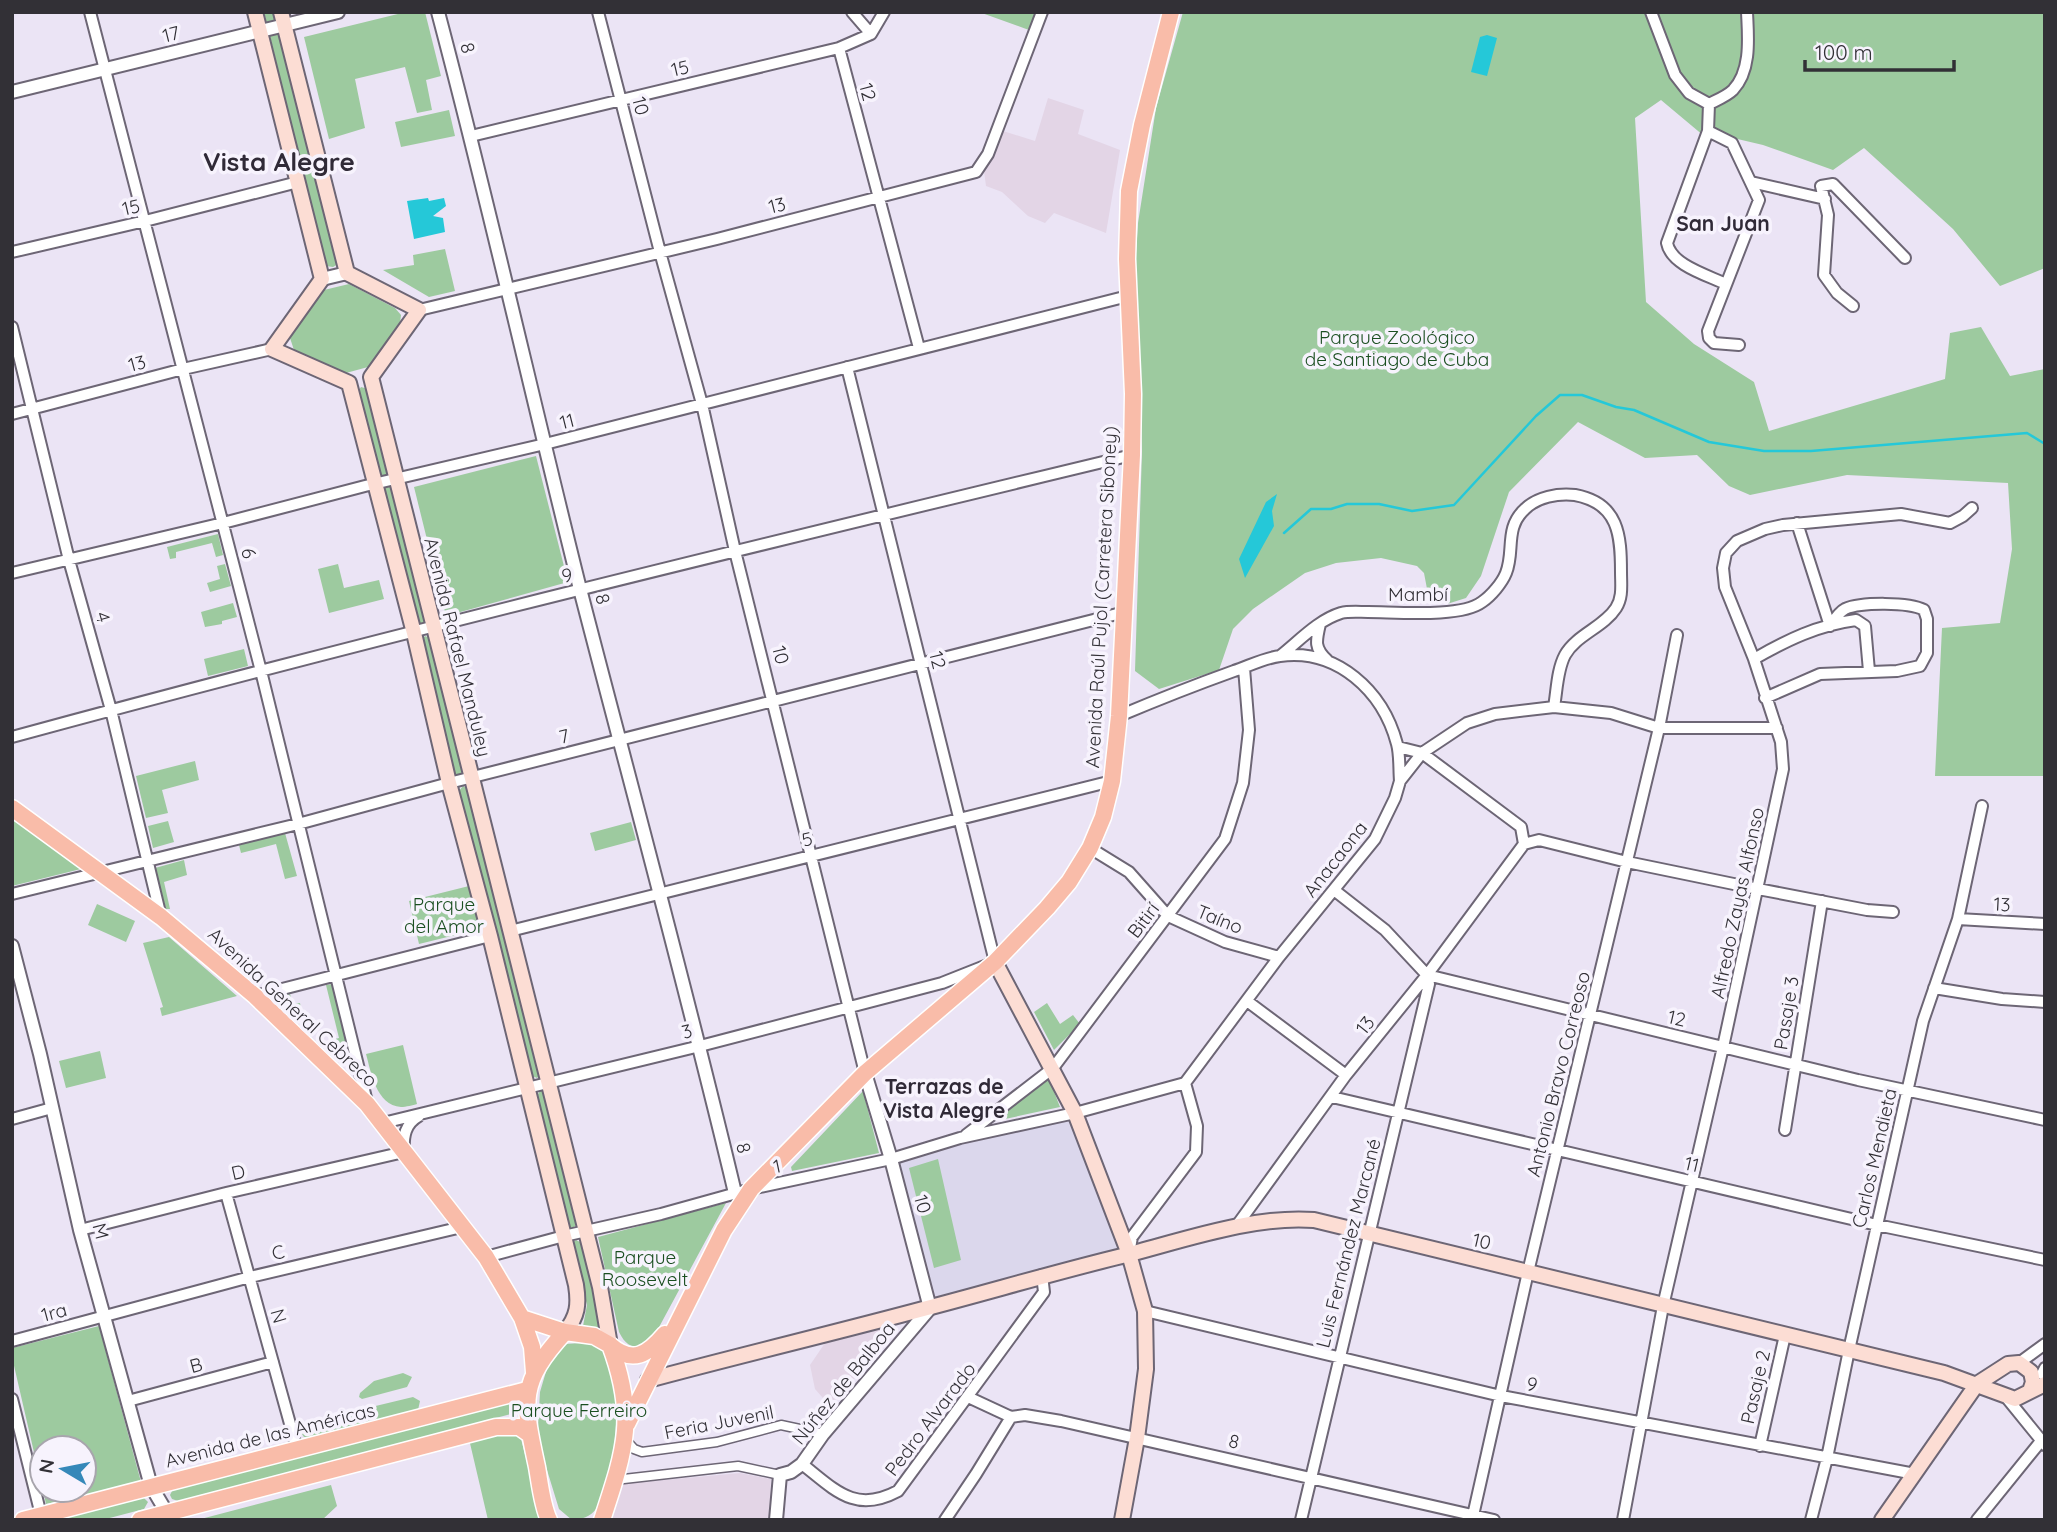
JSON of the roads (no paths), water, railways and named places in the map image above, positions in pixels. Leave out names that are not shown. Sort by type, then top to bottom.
[{"type":"main road","points":[[255,12],[322,279],[272,349],[349,383]]},
{"type":"main road","name":"Avenida Raúl Pujol (Carretera Siboney)","points":[[626,1431],[678,1319],[724,1230],[751,1189],[865,1073],[995,962],[1047,908],[1069,882],[1090,848],[1103,817],[1112,781],[1119,716],[1132,456],[1133,394],[1126,259],[1129,191],[1142,125],[1171,12]]},
{"type":"main road","points":[[283,19],[347,273],[419,310],[371,377]]},
{"type":"main road","name":"Avenida Rafael Manduley","points":[[371,377],[600,1287],[610,1345]]},
{"type":"main road","name":"Avenida Rafael Manduley","points":[[349,383],[564,1236],[579,1302],[576,1315],[565,1332]]},
{"type":"main road","name":"Avenida General Cebreco","points":[[12,808],[161,917],[255,996],[367,1104],[486,1257],[522,1318],[531,1347],[534,1372]]},
{"type":"main road","points":[[995,962],[1075,1113],[1129,1254],[1145,1311],[1146,1369],[1122,1520]]},
{"type":"main road","name":"10","points":[[648,1380],[930,1308],[1042,1275],[1234,1228],[1278,1219],[1297,1219],[1314,1220],[1944,1373],[2006,1397]]},
{"type":"main road","points":[[522,1318],[565,1332],[534,1372],[527,1390],[526,1412],[548,1520]]},
{"type":"main road","name":"Avenida Raúl Pujol (Carretera Siboney)","points":[[565,1332],[594,1336],[627,1357],[654,1347],[678,1319]]},
{"type":"main road","points":[[602,1520],[615,1480],[626,1431],[620,1371],[610,1345]]},
{"type":"main road","points":[[2006,1397],[2024,1397],[2041,1375],[2019,1363]]},
{"type":"main road","name":"10","points":[[2006,1397],[1999,1390],[1997,1381],[2000,1371],[2008,1364],[2019,1363]]},
{"type":"main road","points":[[1882,1520],[1977,1384],[2000,1371]]},
{"type":"main road","name":"10","points":[[1944,1373],[2000,1371]]},
{"type":"main road","name":"Avenida de las Américas","points":[[23,1520],[527,1390]]},
{"type":"main road","points":[[140,1520],[169,1516],[496,1427],[519,1427],[530,1434]]},
{"type":"street","name":"6","points":[[90,12],[261,671],[367,1104]]},
{"type":"street","name":"17","points":[[12,92],[260,32],[283,19],[338,12]]},
{"type":"street","name":"8","points":[[438,12],[471,136],[581,590],[700,1046],[735,1193]]},
{"type":"street","name":"10","points":[[598,12],[702,404],[735,551],[848,1007],[930,1308]]},
{"type":"street","points":[[852,12],[871,34],[884,12]]},
{"type":"street","name":"13","points":[[419,310],[976,172],[988,154],[1041,12]]},
{"type":"street","points":[[1651,12],[1675,75],[1689,93],[1709,104]]},
{"type":"street","points":[[1709,104],[1734,89],[1743,72],[1748,50],[1747,12]]},
{"type":"street","name":"15","points":[[471,136],[839,48],[871,34]]},
{"type":"street","name":"12","points":[[839,48],[919,348]]},
{"type":"street","points":[[1709,104],[1708,131],[1667,243],[1668,252],[1678,260],[1726,284]]},
{"type":"street","points":[[1708,131],[1732,143],[1759,200],[1708,331],[1709,338],[1714,343],[1739,345]]},
{"type":"street","name":"15","points":[[12,252],[298,181]]},
{"type":"street","points":[[1751,182],[1825,199]]},
{"type":"street","points":[[1853,306],[1824,275],[1828,215],[1821,186],[1833,184],[1905,258]]},
{"type":"street","points":[[322,279],[347,273]]},
{"type":"street","name":"11","points":[[12,573],[545,444],[1128,296]]},
{"type":"street","name":"4","points":[[12,327],[69,560],[111,710],[161,917]]},
{"type":"street","name":"13","points":[[12,414],[183,369],[272,349]]},
{"type":"street","name":"12","points":[[847,366],[995,962]]},
{"type":"street","points":[[349,383],[371,377]]},
{"type":"street","name":"9","points":[[12,737],[735,551],[1132,456]]},
{"type":"street","name":"Mambí","points":[[1280,656],[1320,624],[1342,612],[1462,612],[1481,603],[1506,573],[1510,534],[1524,509],[1547,497],[1577,495],[1606,509],[1615,522],[1621,537],[1621,598],[1614,611],[1566,652],[1554,707]]},
{"type":"street","name":"Alfredo Zayas Alfonso","points":[[1623,1520],[1663,1306],[1783,769],[1777,729],[1754,659],[1725,587],[1723,568],[1726,553],[1737,541],[1752,533],[1797,523],[1901,514],[1950,523],[1972,508]]},
{"type":"street","points":[[1797,523],[1830,626]]},
{"type":"street","points":[[1765,698],[1820,674],[1916,668],[1924,663],[1927,619],[1924,610],[1914,606],[1854,607],[1842,611],[1830,626]]},
{"type":"street","name":"7","points":[[12,894],[298,824],[449,783],[1125,612]]},
{"type":"street","points":[[1754,659],[1788,639],[1813,629],[1856,620],[1865,626],[1869,671]]},
{"type":"street","points":[[1320,624],[1318,652],[1357,677],[1386,716],[1398,747],[1400,781]]},
{"type":"street","name":"Antonio Bravo Correoso","points":[[1472,1517],[1659,728],[1677,635]]},
{"type":"street","points":[[1119,716],[1172,693],[1280,656],[1327,660]]},
{"type":"street","name":"Bitirí","points":[[960,1138],[1053,1068],[1225,839],[1242,783],[1249,730],[1244,668]]},
{"type":"street","name":"Anacaona","points":[[1185,1083],[1279,957],[1375,839],[1395,798],[1400,781],[1422,753],[1467,723],[1495,714],[1554,707],[1611,713],[1659,728],[1777,729]]},
{"type":"street","points":[[1398,747],[1422,753],[1521,827],[1524,845],[1539,840],[1627,862],[1758,889],[1893,912]]},
{"type":"street","name":"5","points":[[510,931],[1112,781]]},
{"type":"street","name":"Carlos Mendieta","points":[[1811,1520],[1923,1021],[1958,919],[1982,806]]},
{"type":"street","name":"13","points":[[1234,1228],[1346,1075],[1427,975],[1524,845]]},
{"type":"street","name":"Taíno","points":[[1090,848],[1129,872],[1168,916],[1225,942],[1279,957]]},
{"type":"street","points":[[1334,890],[1384,930],[1427,975]]},
{"type":"street","name":"Pasaje 3","points":[[1785,1129],[1822,901]]},
{"type":"street","name":"13","points":[[1958,919],[2045,925]]},
{"type":"street","points":[[255,996],[490,936]]},
{"type":"street","name":"M","points":[[12,946],[80,1230],[151,1486],[169,1516]]},
{"type":"street","name":"3","points":[[383,1123],[700,1046],[942,983],[995,962]]},
{"type":"street","name":"12","points":[[1427,975],[1795,1065],[2045,1120]]},
{"type":"street","name":"Luis Fernández Marcané","points":[[1301,1520],[1429,984],[1427,975]]},
{"type":"street","points":[[1934,988],[2002,999],[2045,1002]]},
{"type":"street","points":[[1247,1001],[1346,1075]]},
{"type":"street","points":[[1075,1113],[1185,1083],[1197,1126],[1196,1152],[1132,1237],[1129,1254]]},
{"type":"street","name":"11","points":[[1332,1097],[1877,1225],[2045,1260]]},
{"type":"street","points":[[12,1119],[52,1108]]},
{"type":"street","points":[[404,1152],[403,1138],[407,1127],[413,1119],[424,1113]]},
{"type":"street","name":"1","points":[[486,1257],[751,1189],[891,1159],[960,1138],[1075,1113]]},
{"type":"street","name":"D","points":[[80,1230],[404,1152]]},
{"type":"street","name":"N","points":[[226,1193],[298,1449]]},
{"type":"street","name":"C","points":[[104,1317],[250,1277],[462,1227]]},
{"type":"street","name":"Pedro Alvarado","points":[[802,1464],[841,1494],[854,1500],[869,1501],[898,1491],[1044,1292],[1042,1275]]},
{"type":"street","name":"Núñez de Balboa","points":[[780,1475],[791,1472],[802,1464],[823,1434],[930,1308]]},
{"type":"street","name":"9","points":[[1145,1311],[1501,1396],[1915,1474]]},
{"type":"street","name":"1ra","points":[[12,1341],[104,1317]]},
{"type":"street","name":"Pasaje 2","points":[[1760,1446],[1785,1335]]},
{"type":"street","points":[[2019,1363],[2045,1344]]},
{"type":"street","name":"B","points":[[128,1401],[273,1363]]},
{"type":"street","name":"8","points":[[968,1397],[1011,1418],[1025,1415],[1137,1438],[1494,1520]]},
{"type":"street","name":"10","points":[[2006,1397],[2043,1443]]},
{"type":"street","points":[[12,1399],[41,1515]]},
{"type":"street","points":[[945,1520],[1011,1418]]},
{"type":"street","name":"Feria Juvenil","points":[[626,1431],[634,1449],[642,1452],[718,1442],[781,1425],[823,1434]]},
{"type":"street","points":[[1977,1520],[2043,1443]]},
{"type":"street","points":[[615,1480],[738,1465],[780,1475],[776,1520]]},
{"type":"water","points":[[1487,35],[1497,38],[1487,76],[1471,72],[1480,37]]},
{"type":"water","points":[[428,198],[429,201],[444,198],[446,206],[433,216],[443,218],[445,232],[414,239],[407,201]]},
{"type":"water","points":[[1277,494],[1272,511],[1274,526],[1245,578],[1239,559],[1266,502]]},
{"type":"waterway","points":[[1284,533],[1311,509],[1331,509],[1347,504],[1379,504],[1412,511],[1454,505],[1536,416],[1560,395],[1582,395],[1616,407],[1634,410],[1709,442],[1764,451],[1811,451],[2027,433],[2045,444]]},
{"type":"district","name":"Vista Alegre","points":[[279,161]]},
{"type":"district","name":"San Juan","points":[[1723,223]]},
{"type":"district","name":"Terrazas de Vista Alegre","points":[[944,1098]]},
{"type":"park label","name":"Parque Zoológico de Santiago de Cuba","points":[[1397,348]]},
{"type":"park label","name":"Parque del Amor","points":[[444,915]]},
{"type":"park label","name":"Parque Roosevelt","points":[[645,1268]]},
{"type":"park label","name":"Parque Ferreiro","points":[[579,1410]]}]
